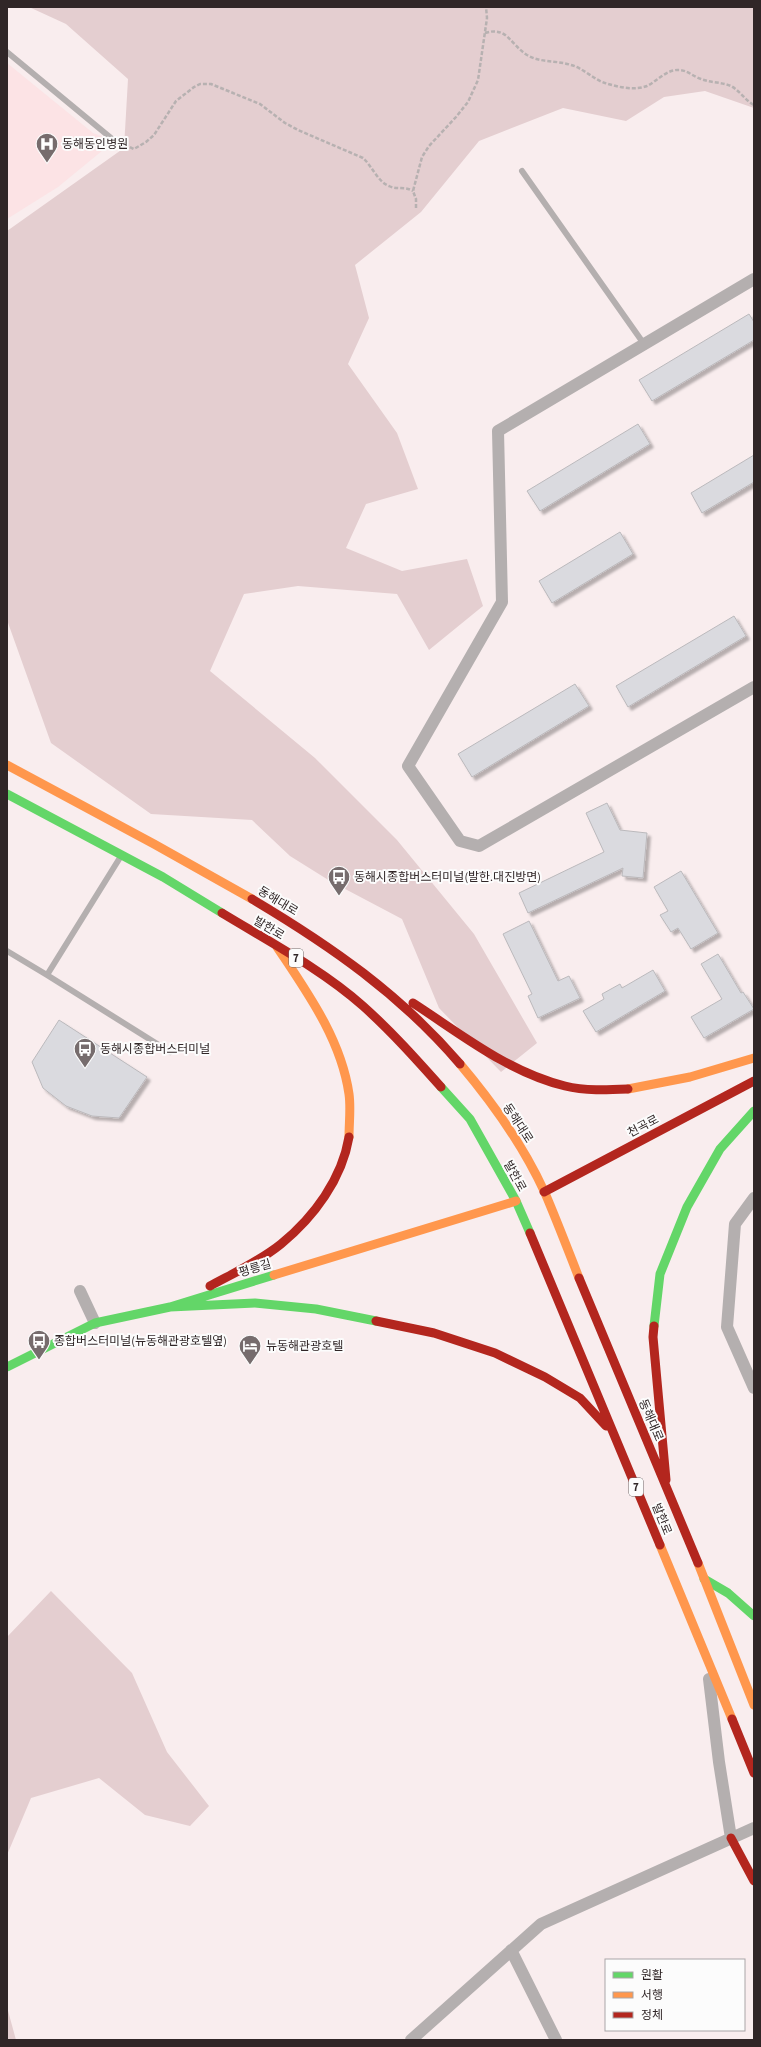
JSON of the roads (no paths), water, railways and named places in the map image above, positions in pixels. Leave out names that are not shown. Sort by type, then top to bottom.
[{"type":"main road","name":"동해대로","points":[[7,764],[192,864],[292,923],[352,963],[406,1007],[446,1048],[484,1094],[517,1142],[540,1194],[667,1489],[754,1705]]},
{"type":"main road","name":"발한로","points":[[7,794],[163,877],[310,967],[362,1005],[410,1052],[470,1120],[519,1200],[754,1773]]},
{"type":"main road","points":[[170,1307],[243,1268],[281,1244],[312,1215],[336,1175],[350,1138],[349,1094],[336,1045],[312,999],[276,946]]},
{"type":"main road","points":[[352,963],[503,1062],[536,1078],[576,1088],[620,1091],[675,1082],[754,1058]]},
{"type":"main road","name":"천곡로","points":[[540,1194],[754,1080]]},
{"type":"main road","points":[[667,1489],[653,1337],[660,1274],[687,1206],[720,1149],[754,1111]]},
{"type":"main road","name":"평릉길","points":[[7,1367],[94,1322],[170,1307],[519,1200]]},
{"type":"main road","points":[[170,1307],[255,1303],[316,1309],[434,1333],[495,1353],[546,1377],[580,1398],[615,1434]]},
{"type":"main road","points":[[704,1579],[728,1593],[754,1616]]},
{"type":"main road","points":[[731,1838],[754,1881]]},
{"type":"street","points":[[754,279],[498,431],[502,602],[408,766],[460,841],[480,846],[754,687]]},
{"type":"street","points":[[754,1198],[735,1224],[726,1327],[754,1388]]},
{"type":"street","points":[[80,1291],[94,1322]]},
{"type":"street","points":[[706,1657],[719,1762],[731,1838]]},
{"type":"street","points":[[411,2040],[541,1924],[754,1828]]},
{"type":"street","points":[[511,1950],[556,2040]]},
{"type":"lane","points":[[7,52],[111,138]]},
{"type":"lane","points":[[522,171],[644,344]]},
{"type":"lane","points":[[47,975],[122,855]]},
{"type":"lane","points":[[7,951],[170,1052]]},
{"type":"place","name":"동해동인병원","points":[[47,164]]},
{"type":"place","name":"동해시종합버스터미널(발한.대진방면)","points":[[339,896]]},
{"type":"place","name":"동해시종합버스터미널","points":[[85,1068]]},
{"type":"place","name":"종합버스터미널(뉴동해관광호텔옆)","points":[[39,1360]]},
{"type":"place","name":"뉴동해관광호텔","points":[[250,1366]]}]
